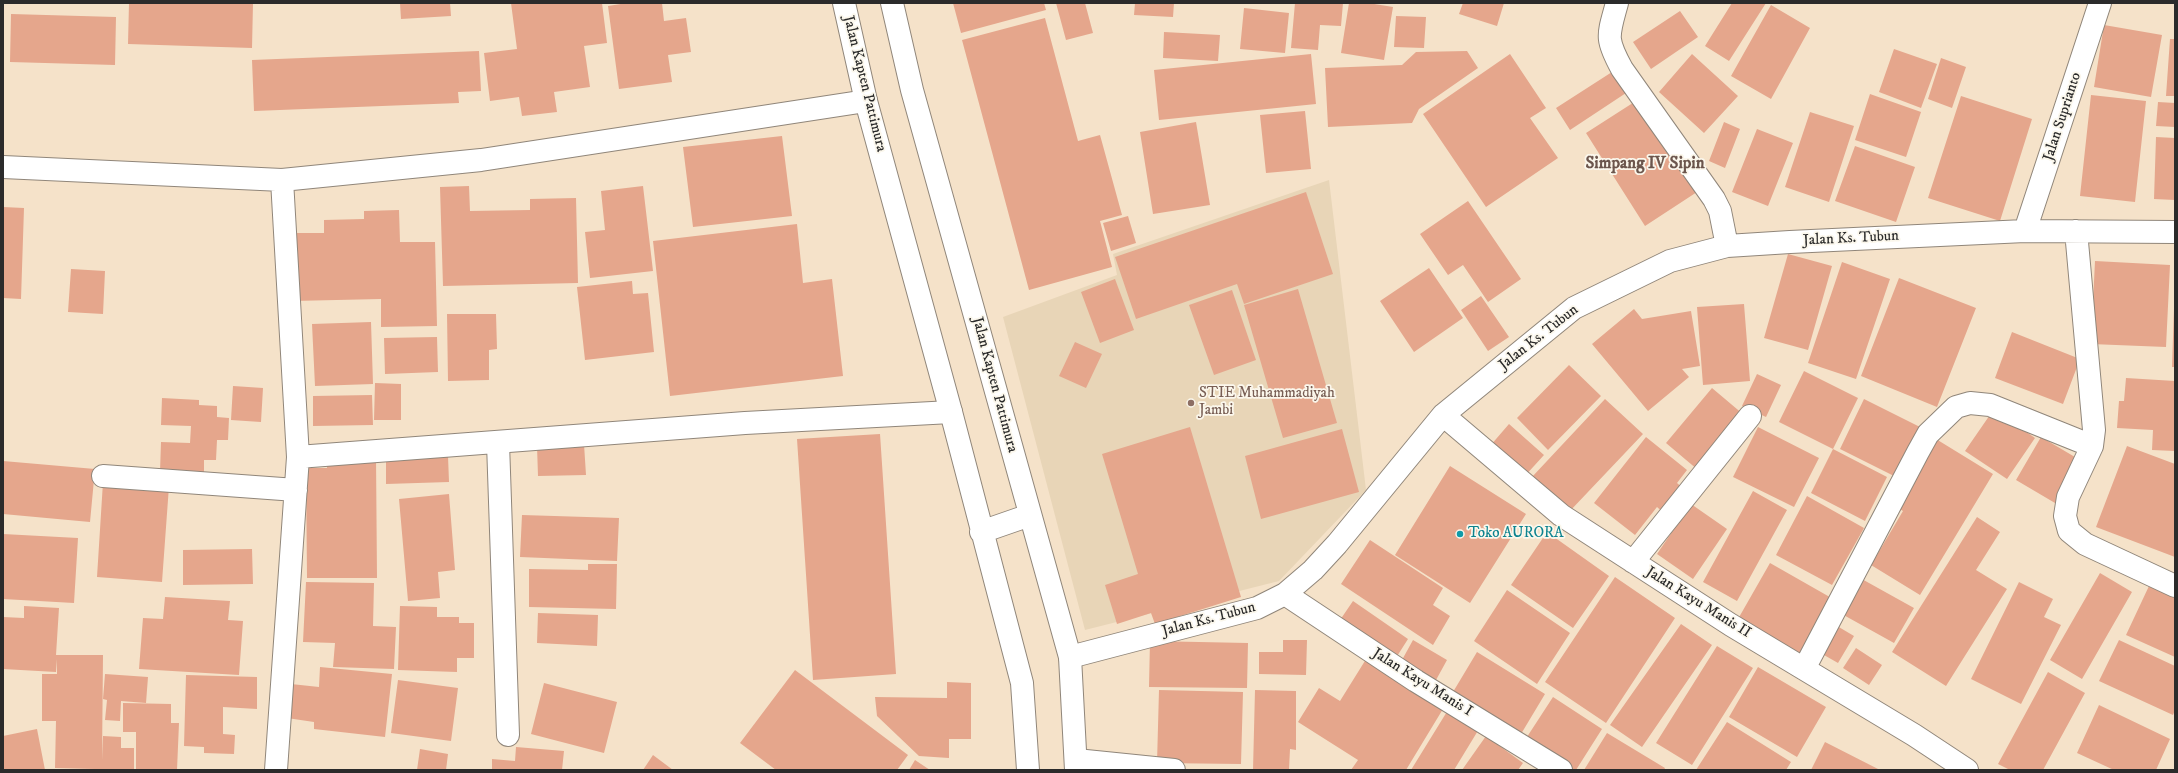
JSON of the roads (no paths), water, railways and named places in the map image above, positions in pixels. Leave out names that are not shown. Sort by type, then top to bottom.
[{"type":"street","name":"Jalan Kapten Pattimura","points":[[844,3],[866,101],[951,412],[981,532],[1022,683],[1028,770]]},
{"type":"street","name":"Jalan Kapten Pattimura","points":[[892,3],[912,90],[1070,657],[1076,765]]},
{"type":"street","points":[[1617,3],[1608,35],[1612,50],[1622,69],[1714,199],[1720,211],[1727,246]]},
{"type":"street","name":"Jalan Suprianto","points":[[2025,231],[2100,3]]},
{"type":"street","points":[[3,167],[282,180],[481,160],[866,101]]},
{"type":"street","points":[[276,770],[298,457],[282,180]]},
{"type":"street","name":"Jalan Ks. Tubun","points":[[1070,657],[1256,608],[1285,594],[1313,570],[1337,544],[1443,415],[1574,308],[1670,261],[1727,246],[2025,231],[2175,232]]},
{"type":"street","points":[[2076,231],[2094,430],[2092,446],[2068,497],[2065,516],[2069,531],[2085,544],[2175,586]]},
{"type":"street","points":[[1804,668],[1928,434],[1956,407],[1970,403],[1990,405],[2092,446]]},
{"type":"street","points":[[298,457],[498,443],[745,422],[951,412]]},
{"type":"street","name":"Jalan Kayu Manis II","points":[[1443,415],[1561,515],[1731,625],[1914,735],[1967,770]]},
{"type":"street","points":[[1633,562],[1750,416]]},
{"type":"street","points":[[498,443],[508,735]]},
{"type":"street","points":[[103,476],[296,490]]},
{"type":"street","points":[[981,532],[1030,515]]},
{"type":"street","name":"Jalan Kayu Manis I","points":[[1285,594],[1416,681],[1561,770]]},
{"type":"street","points":[[1076,765],[1174,770]]},
{"type":"place","name":"STIE Muhammadiyah Jambi","points":[[1191,403]]},
{"type":"place","name":"Toko AURORA","points":[[1460,534]]},
{"type":"district","name":"Simpang IV Sipin","points":[[1645,164]]}]
